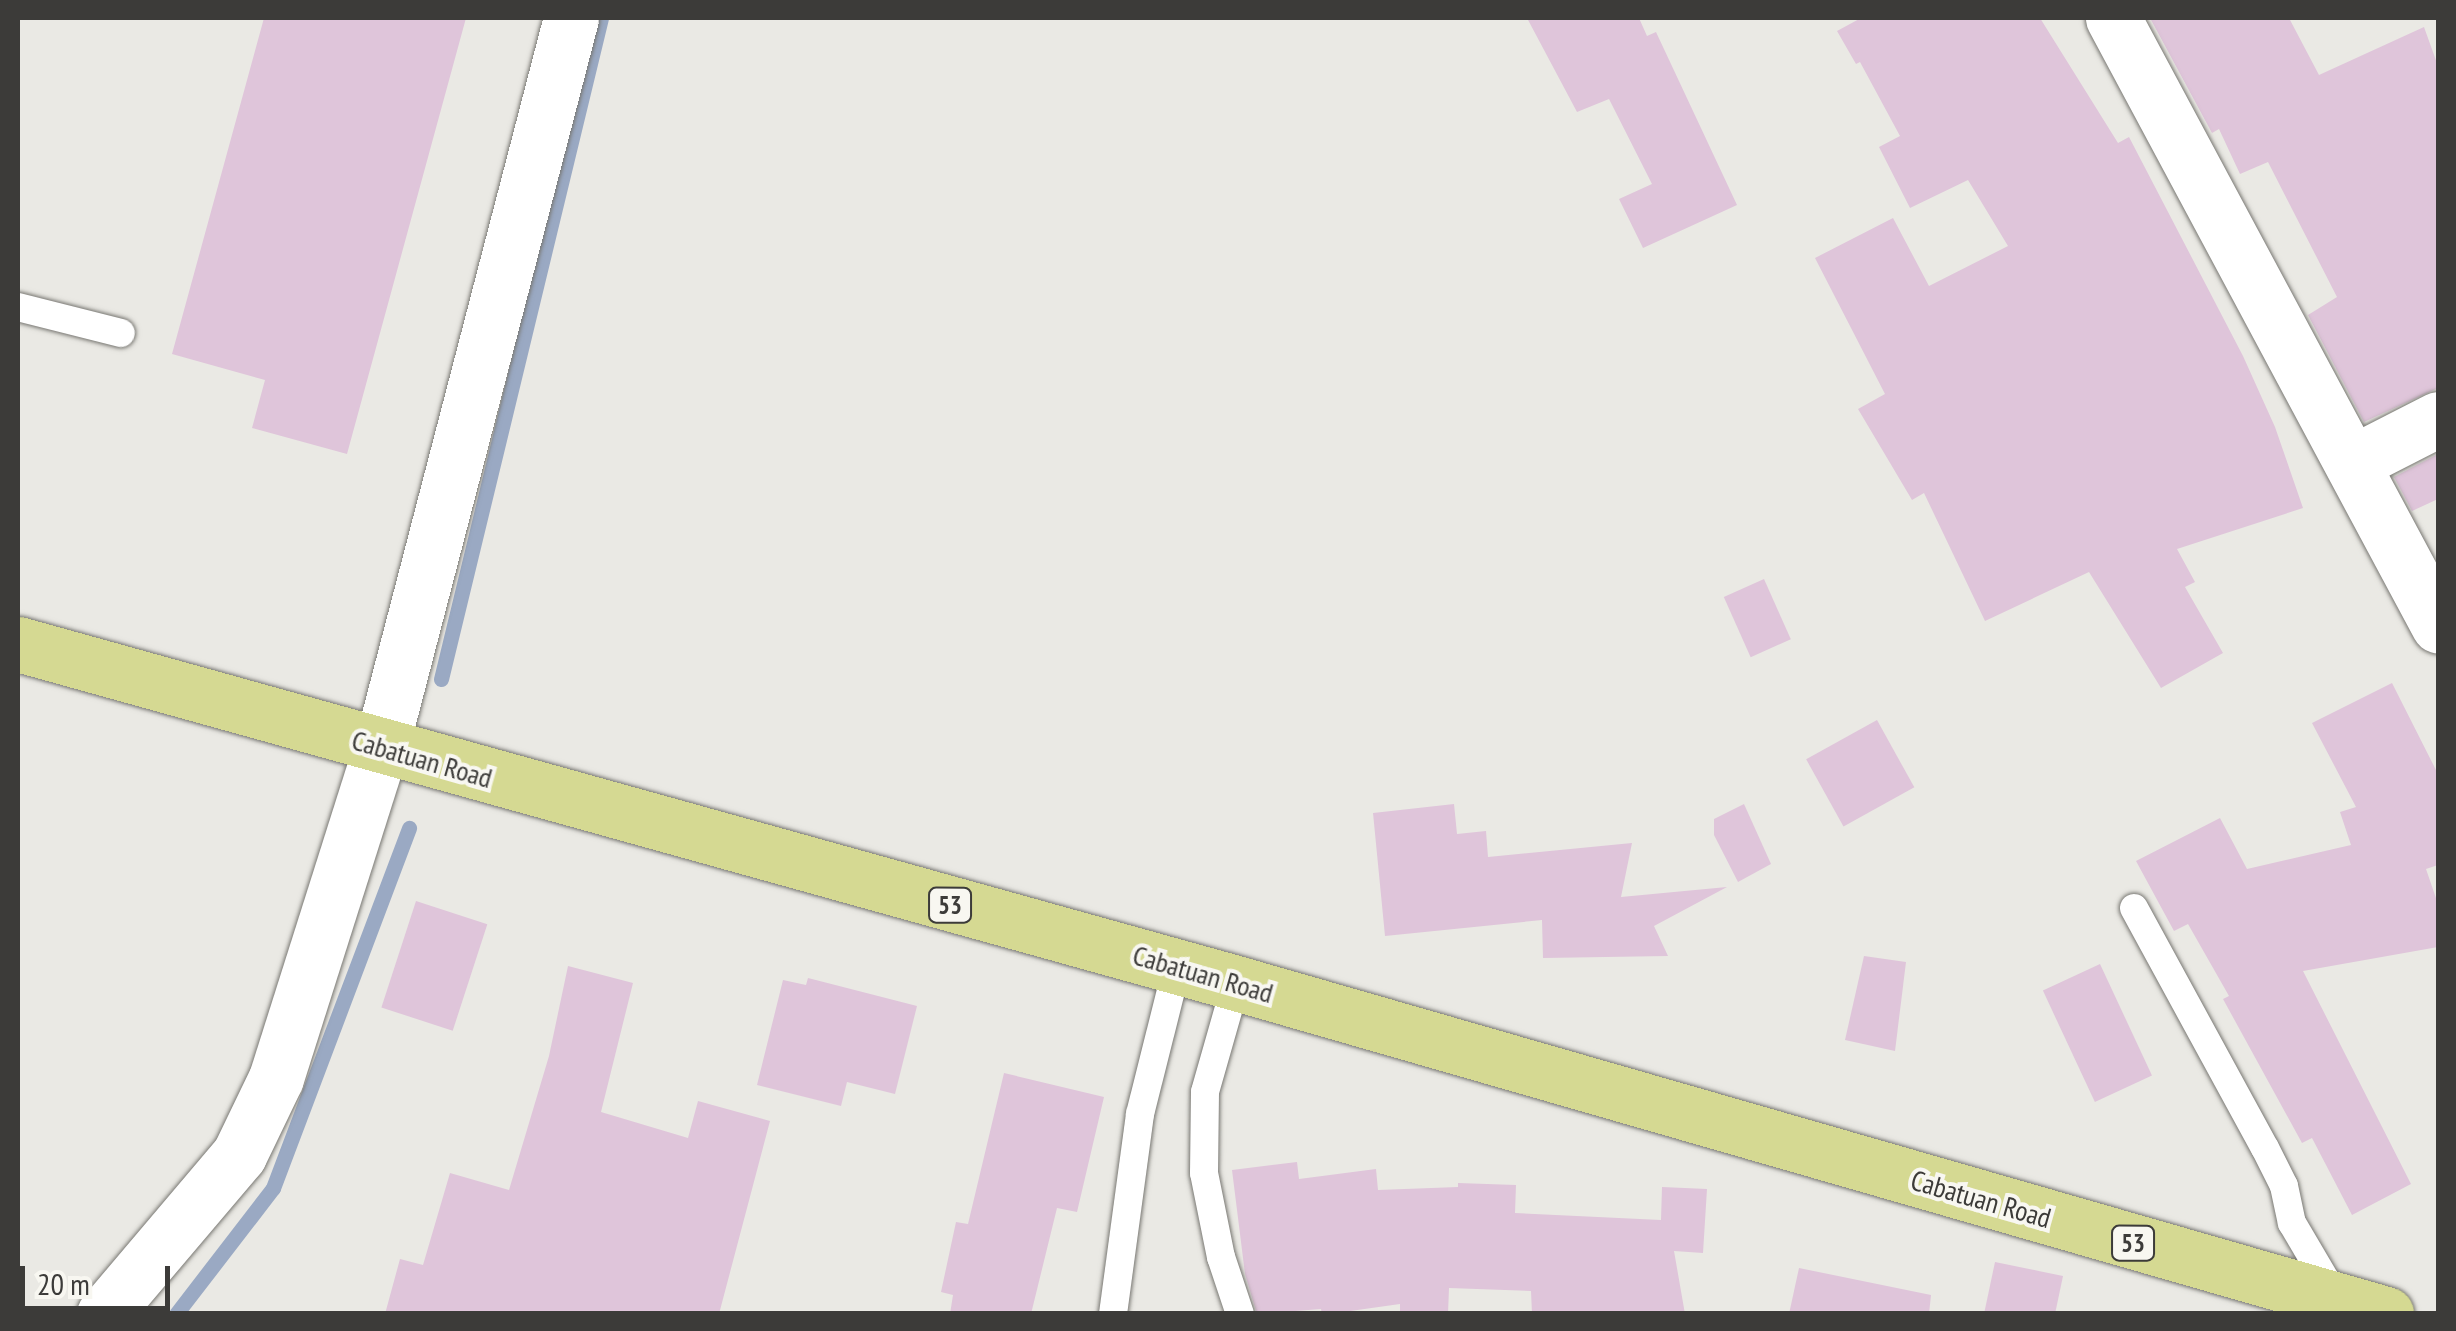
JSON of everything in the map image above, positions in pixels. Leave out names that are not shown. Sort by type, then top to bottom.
[{"type":"highway","name":"Cabatuan Road","points":[[18,644],[1236,983],[2362,1307]]},
{"type":"street","points":[[104,1314],[239,1155],[276,1078],[382,747],[571,18]]},
{"type":"street","points":[[2113,18],[2438,625]]},
{"type":"street","points":[[2354,462],[2438,419]]},
{"type":"lane","points":[[18,307],[121,332]]},
{"type":"lane","points":[[2134,908],[2265,1148],[2284,1186],[2292,1223],[2362,1307]]},
{"type":"lane","points":[[1113,1314],[1140,1114],[1177,967]]},
{"type":"lane","points":[[1236,983],[1205,1092],[1204,1173],[1220,1257],[1240,1314]]},
{"type":"building","points":[[264,18],[466,18],[347,454],[252,428],[265,380],[172,354]]},
{"type":"building","points":[[1527,18],[1639,18],[1647,36],[1656,32],[1737,205],[1643,248],[1619,199],[1652,184],[1609,99],[1577,112]]},
{"type":"building","points":[[1861,18],[2040,18],[2118,143],[2129,137],[2243,356],[2275,427],[2303,508],[2177,549],[2195,582],[2185,587],[2223,653],[2161,688],[2089,572],[1985,621],[1924,493],[1912,500],[1858,409],[1885,394],[1815,258],[1893,218],[1929,286],[2008,246],[1968,180],[1910,208],[1879,147],[1900,136],[1860,62],[1856,64],[1837,31]]},
{"type":"building","points":[[2150,18],[2289,18],[2319,75],[2424,27],[2438,66],[2438,388],[2364,422],[2308,315],[2337,297],[2268,162],[2240,174],[2219,129],[2212,133]]},
{"type":"building","points":[[2438,454],[2438,499],[2412,511],[2394,477]]},
{"type":"building","points":[[1764,579],[1791,639],[1751,657],[1724,597]]},
{"type":"building","points":[[2392,683],[2438,774],[2438,865],[2426,869],[2438,904],[2438,947],[2303,971],[2411,1184],[2352,1215],[2312,1138],[2302,1143],[2223,999],[2229,996],[2188,924],[2174,931],[2136,861],[2220,818],[2247,869],[2351,845],[2340,812],[2356,807],[2312,723]]},
{"type":"building","points":[[1877,720],[1914,787],[1843,827],[1806,759]]},
{"type":"building","points":[[1454,804],[1457,834],[1486,831],[1488,857],[1632,843],[1621,897],[1727,887],[1654,926],[1668,956],[1543,958],[1542,920],[1385,936],[1373,813]]},
{"type":"building","points":[[1744,804],[1771,864],[1738,882],[1714,835],[1714,819]]},
{"type":"building","points":[[416,901],[487,924],[453,1031],[381,1008]]},
{"type":"building","points":[[1864,956],[1906,962],[1895,1051],[1845,1040]]},
{"type":"building","points":[[2100,964],[2152,1075],[2095,1102],[2043,991]]},
{"type":"building","points":[[568,966],[633,983],[601,1112],[688,1138],[698,1101],[770,1121],[719,1314],[385,1314],[400,1259],[423,1265],[450,1173],[509,1190],[549,1056]]},
{"type":"building","points":[[808,978],[917,1006],[895,1094],[847,1082],[841,1106],[757,1085],[783,980],[806,985]]},
{"type":"building","points":[[1004,1073],[1104,1097],[1077,1212],[1057,1208],[1031,1314],[950,1314],[953,1295],[941,1292],[956,1222],[968,1224]]},
{"type":"building","points":[[1297,1162],[1299,1179],[1376,1169],[1378,1190],[1458,1187],[1458,1183],[1516,1185],[1515,1213],[1661,1220],[1662,1187],[1707,1189],[1703,1253],[1674,1251],[1685,1314],[1532,1314],[1531,1291],[1449,1288],[1448,1314],[1400,1314],[1400,1304],[1329,1314],[1322,1314],[1321,1309],[1257,1314],[1245,1274],[1232,1170]]},
{"type":"building","points":[[1995,1262],[2063,1276],[2055,1314],[1984,1314]]},
{"type":"building","points":[[1799,1268],[1931,1295],[1929,1314],[1789,1314]]},
{"type":"waterway","points":[[441,679],[601,18]]},
{"type":"waterway","points":[[176,1314],[273,1188],[409,828]]}]
